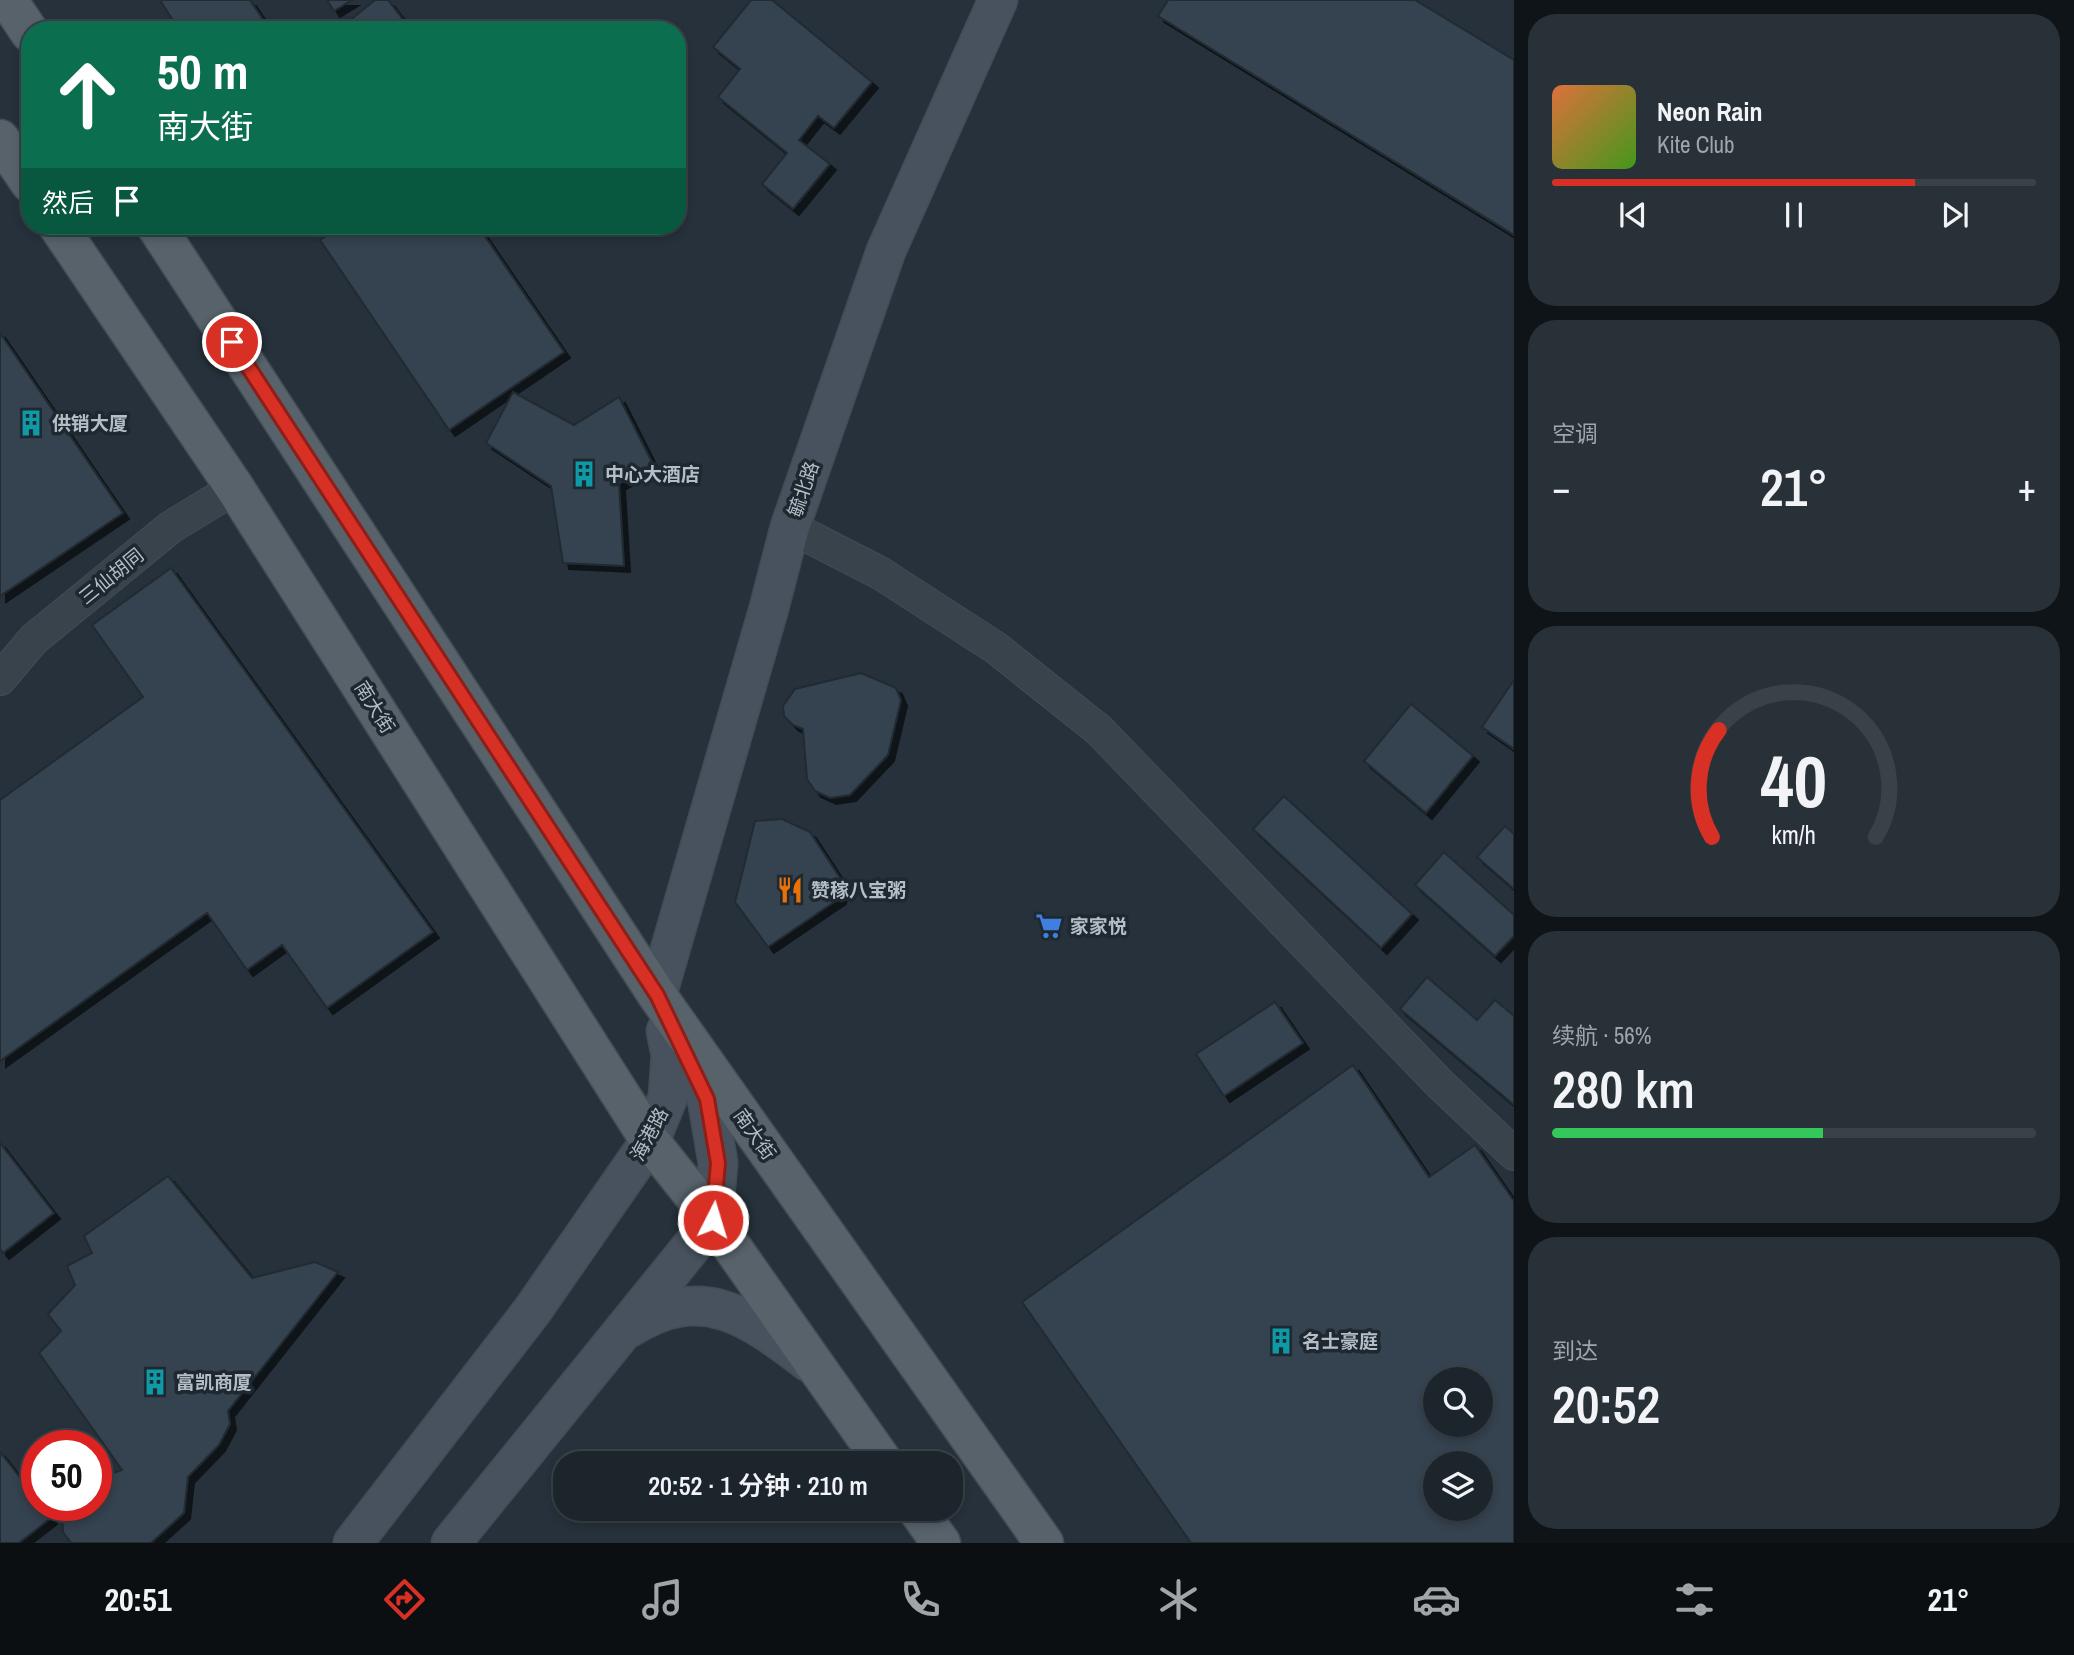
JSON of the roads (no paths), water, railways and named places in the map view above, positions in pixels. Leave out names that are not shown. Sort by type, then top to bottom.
[{"type":"main road","points":[[9,0],[22,21]]},
{"type":"main road","name":"毓北路","points":[[657,995],[790,527],[886,251],[998,0]]},
{"type":"main road","points":[[0,139],[21,170]]},
{"type":"main road","name":"南大街","points":[[64,235],[235,488],[650,1141],[713,1220],[875,1451]]},
{"type":"main road","name":"南大街","points":[[162,235],[657,995],[1044,1543]]},
{"type":"main road","points":[[451,1543],[713,1220],[718,1163],[707,1099],[657,995]]},
{"type":"main road","name":"海港路","points":[[353,1543],[532,1311],[650,1141],[668,1097],[671,1055],[657,995]]},
{"type":"main road","points":[[616,1337],[648,1316],[670,1307],[695,1305],[743,1317],[770,1333],[817,1369]]},
{"type":"main road","points":[[925,1521],[941,1543]]},
{"type":"street","name":"三仙胡同","points":[[0,679],[44,630],[171,527],[235,488]]},
{"type":"street","points":[[790,527],[880,573],[996,648],[1098,730],[1440,1084],[1514,1154]]},
{"type":"place","name":"供销大厦","points":[[31,423]]},
{"type":"place","name":"中心大酒店","points":[[584,474]]},
{"type":"place","name":"赞稼八宝粥","points":[[790,890]]},
{"type":"place","name":"家家悦","points":[[1049,926]]},
{"type":"place","name":"名士豪庭","points":[[1281,1341]]},
{"type":"place","name":"富凯商厦","points":[[155,1382]]}]
